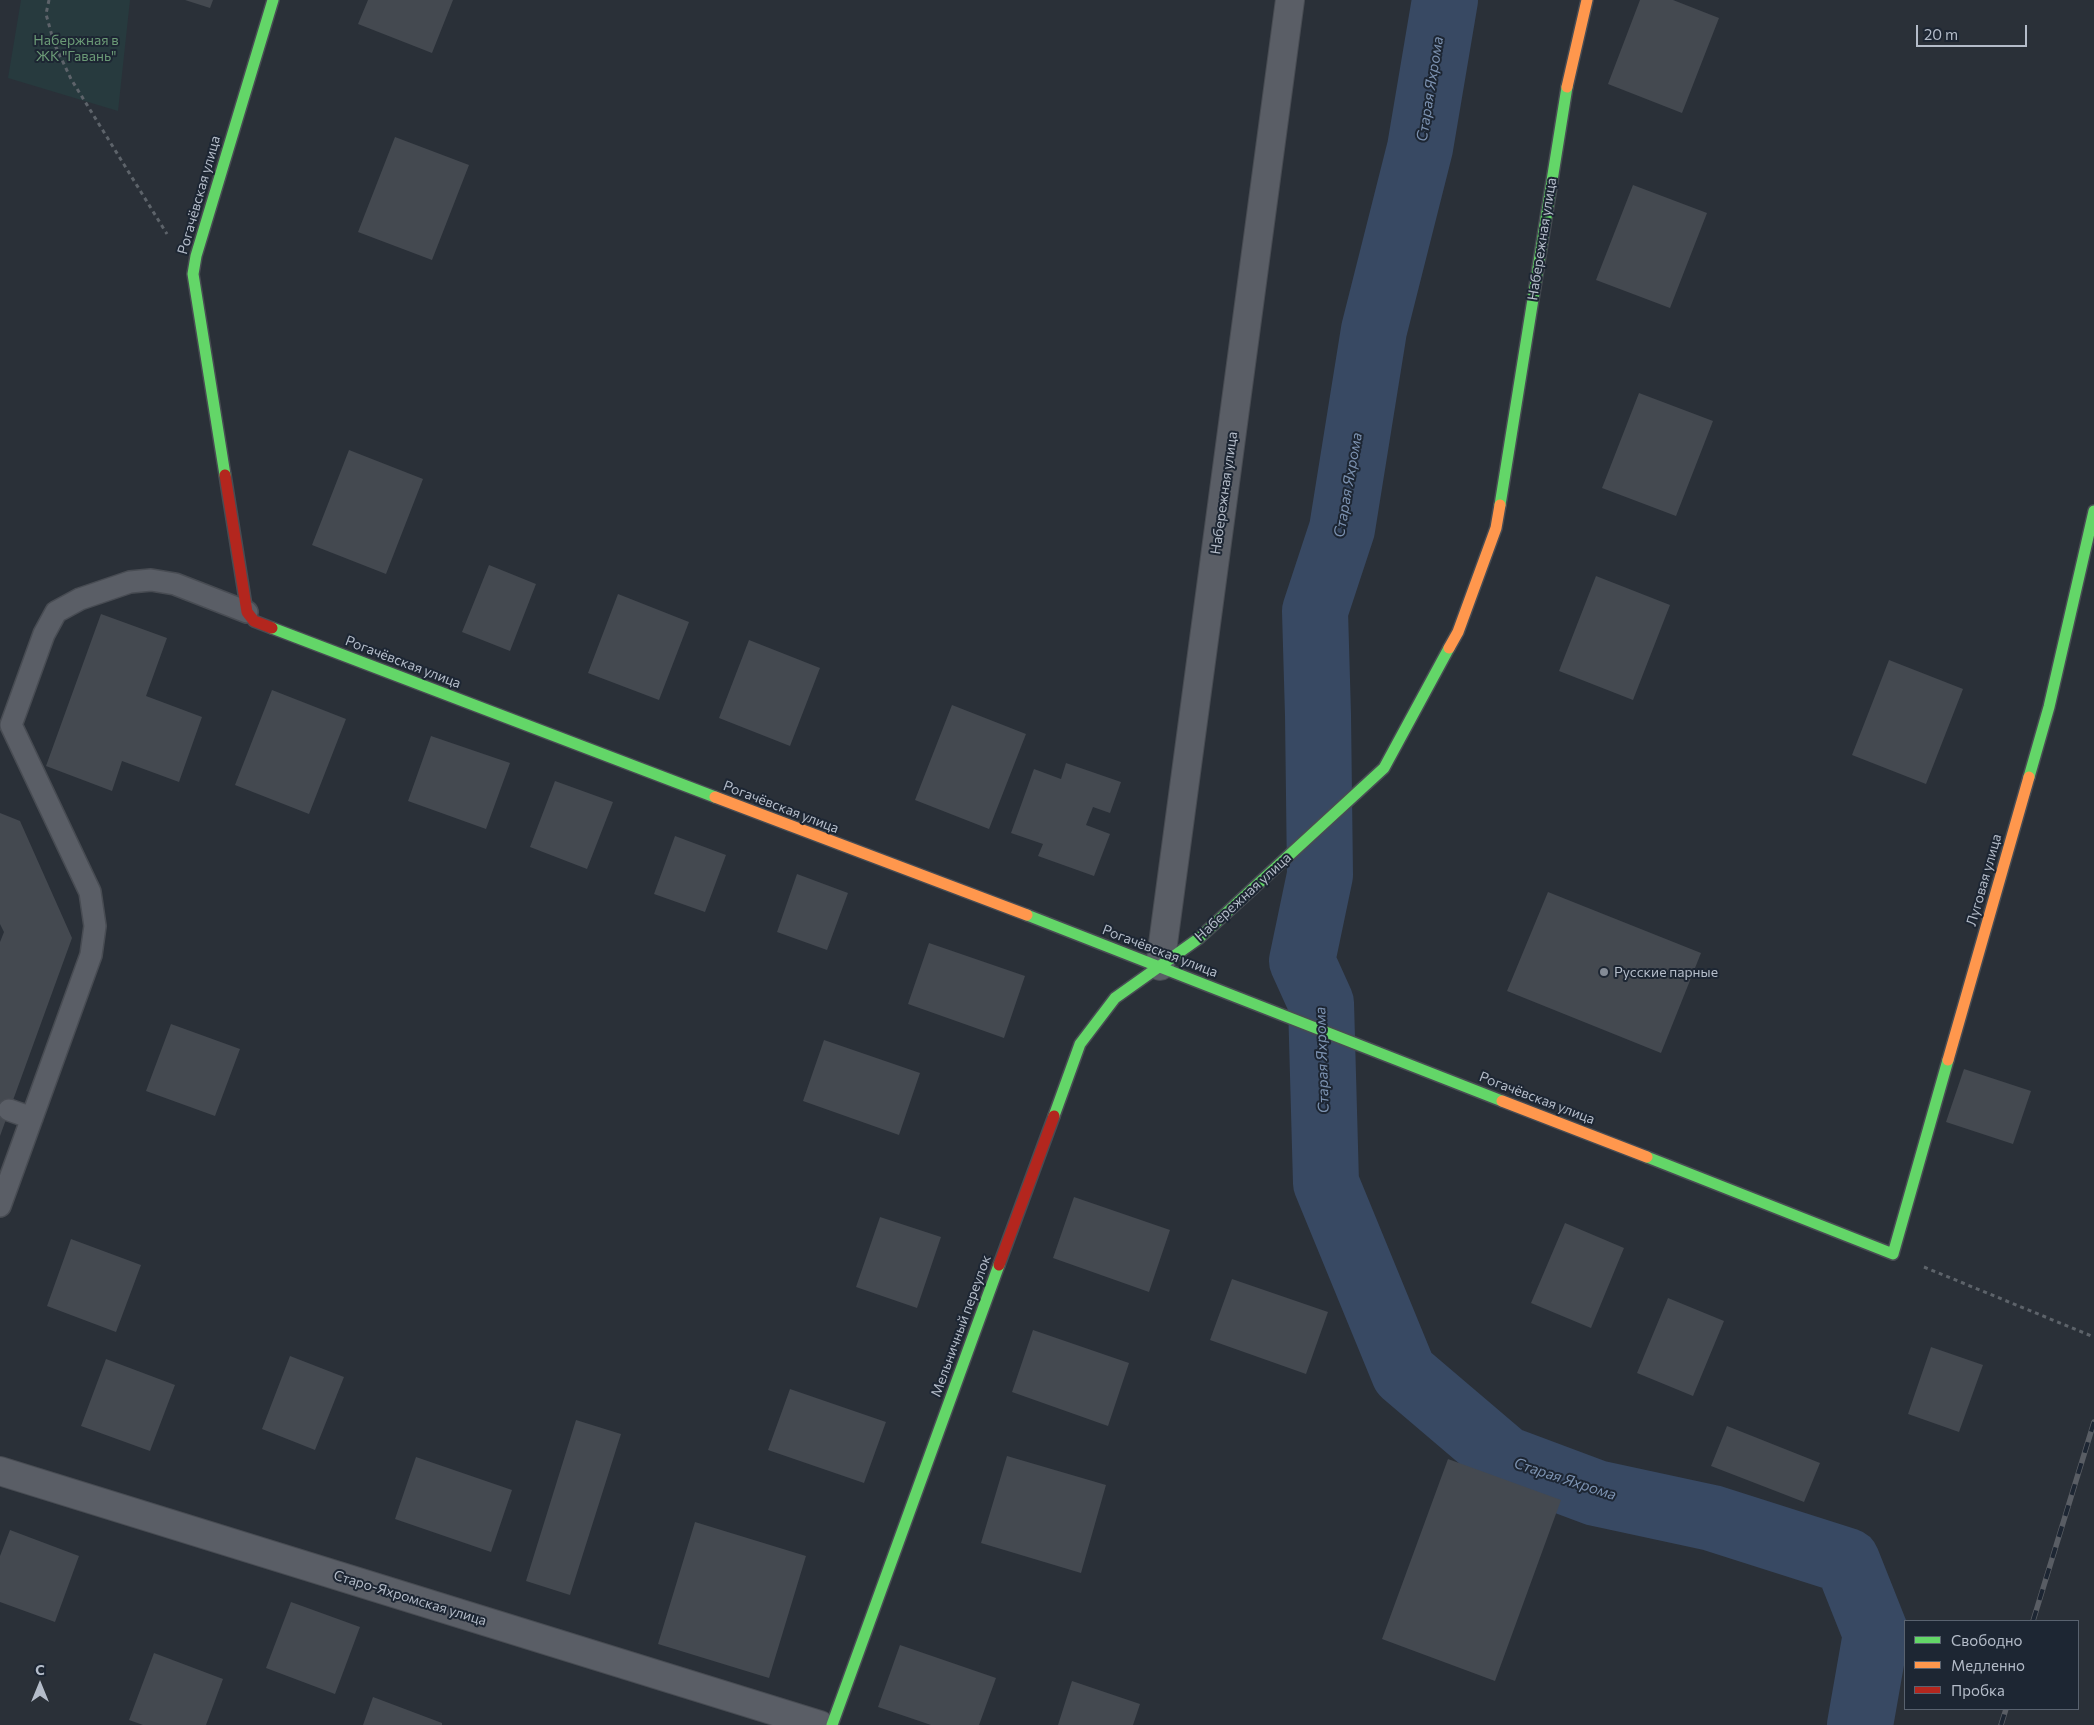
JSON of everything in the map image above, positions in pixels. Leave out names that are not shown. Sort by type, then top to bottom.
[{"type":"street","name":"Рогачёвская улица","points":[[273,0],[198,249],[193,274],[247,612],[254,621],[1160,966],[1893,1254]]},
{"type":"street","name":"Набережная улица","points":[[1160,966],[1290,0]]},
{"type":"street","name":"Набережная улица","points":[[1160,966],[1198,939],[1384,768],[1458,632],[1496,528],[1568,82],[1587,0]]},
{"type":"street","name":"Луговая улица","points":[[1893,1254],[2049,707],[2094,511]]},
{"type":"street","name":"Мельничный переулок","points":[[832,1725],[1080,1044],[1116,998],[1160,966]]},
{"type":"street","name":"Старо-Яхромская улица","points":[[0,1471],[820,1725]]},
{"type":"lane","points":[[0,1206],[91,955],[95,926],[90,892],[6,722],[44,634],[56,612],[80,599],[130,582],[152,580],[175,584],[247,612]]},
{"type":"lane","points":[[9,1110],[32,1118]]},
{"type":"path","points":[[49,0],[46,14],[54,43],[71,79],[193,274]]},
{"type":"path","points":[[1893,1254],[2094,1337]]},
{"type":"green space","name":"Набержная в ЖК \"Гавань\"","points":[[21,0],[130,0],[118,111],[8,78]]},
{"type":"building","points":[[185,0],[213,0],[210,8]]},
{"type":"building","points":[[368,0],[453,0],[432,53],[358,24]]},
{"type":"building","points":[[1640,0],[1673,0],[1719,18],[1682,113],[1608,84]]},
{"type":"building","points":[[395,137],[469,165],[432,260],[358,232]]},
{"type":"building","points":[[1633,185],[1707,213],[1670,308],[1596,280]]},
{"type":"building","points":[[1639,393],[1713,421],[1676,516],[1602,488]]},
{"type":"building","points":[[349,450],[423,479],[386,574],[312,545]]},
{"type":"building","points":[[489,565],[536,584],[510,651],[462,632]]},
{"type":"building","points":[[1596,576],[1670,605],[1633,700],[1559,671]]},
{"type":"building","points":[[618,594],[689,622],[659,700],[588,673]]},
{"type":"building","points":[[101,614],[167,638],[146,696],[202,717],[179,782],[122,761],[112,791],[46,766]]},
{"type":"building","points":[[749,640],[820,668],[790,746],[719,718]]},
{"type":"building","points":[[1889,660],[1963,689],[1926,784],[1852,755]]},
{"type":"building","points":[[272,690],[346,719],[309,814],[235,785]]},
{"type":"building","points":[[952,705],[1026,734],[989,829],[915,800]]},
{"type":"building","points":[[431,736],[510,763],[486,829],[408,801]]},
{"type":"building","points":[[1066,763],[1121,782],[1110,813],[1093,807],[1086,825],[1110,834],[1094,876],[1038,856],[1043,844],[1011,833],[1034,769],[1061,779]]},
{"type":"building","points":[[555,781],[613,802],[587,869],[530,847]]},
{"type":"building","points":[[0,813],[20,821],[72,938],[0,1136],[0,942],[4,932],[0,924]]},
{"type":"building","points":[[675,836],[726,855],[705,912],[654,894]]},
{"type":"building","points":[[797,874],[848,893],[827,950],[777,932]]},
{"type":"building","name":"Русские парные","points":[[1548,892],[1701,953],[1661,1053],[1507,991]]},
{"type":"building","points":[[929,943],[1025,976],[1004,1038],[908,1004]]},
{"type":"building","points":[[171,1024],[240,1049],[215,1116],[146,1091]]},
{"type":"building","points":[[824,1040],[920,1073],[899,1135],[803,1101]]},
{"type":"building","points":[[1964,1069],[2031,1091],[2013,1144],[1946,1122]]},
{"type":"building","points":[[1074,1197],[1170,1230],[1149,1292],[1053,1258]]},
{"type":"building","points":[[880,1217],[941,1237],[917,1308],[856,1287]]},
{"type":"building","points":[[1565,1223],[1624,1248],[1591,1328],[1531,1303]]},
{"type":"building","points":[[71,1239],[141,1265],[116,1332],[47,1306]]},
{"type":"building","points":[[1232,1279],[1328,1312],[1306,1374],[1210,1340]]},
{"type":"building","points":[[1668,1298],[1724,1321],[1693,1396],[1637,1373]]},
{"type":"building","points":[[1033,1330],[1129,1363],[1108,1426],[1012,1392]]},
{"type":"building","points":[[1931,1347],[1983,1365],[1959,1432],[1908,1414]]},
{"type":"building","points":[[290,1356],[344,1377],[315,1450],[262,1429]]},
{"type":"building","points":[[106,1359],[175,1385],[150,1451],[81,1426]]},
{"type":"building","points":[[790,1389],[886,1422],[864,1483],[768,1450]]},
{"type":"building","points":[[576,1420],[621,1434],[570,1595],[526,1581]]},
{"type":"building","points":[[1727,1426],[1820,1463],[1804,1502],[1711,1466]]},
{"type":"building","points":[[1007,1456],[1106,1485],[1081,1573],[981,1543]]},
{"type":"building","points":[[416,1457],[512,1490],[491,1552],[395,1519]]},
{"type":"building","points":[[1448,1459],[1561,1500],[1495,1681],[1382,1639]]},
{"type":"building","points":[[695,1522],[806,1556],[769,1678],[658,1644]]},
{"type":"building","points":[[10,1530],[79,1556],[55,1622],[0,1602],[0,1556]]},
{"type":"building","points":[[291,1602],[360,1627],[335,1694],[266,1668]]},
{"type":"building","points":[[900,1645],[996,1678],[979,1725],[931,1725],[878,1707]]},
{"type":"building","points":[[154,1653],[223,1679],[206,1725],[143,1725],[129,1720]]},
{"type":"building","points":[[1072,1681],[1140,1704],[1133,1725],[1058,1725]]},
{"type":"building","points":[[373,1697],[442,1723],[442,1725],[363,1725]]},
{"type":"waterway","name":"Старая Яхрома","points":[[1445,0],[1420,148],[1374,330],[1342,529],[1315,611],[1320,875],[1302,961],[1321,1003],[1326,1183],[1404,1373],[1505,1459],[1596,1493],[1712,1518],[1847,1561],[1876,1634],[1860,1725]]},
{"type":"railway","points":[[2033,1620],[2094,1422]]},
{"type":"railway","points":[[2001,1725],[2006,1710]]},
{"type":"traffic: fast","points":[[225,475],[193,274],[196,256],[273,0]]},
{"type":"traffic: fast","points":[[1500,505],[1567,87]]},
{"type":"traffic: fast","points":[[2029,777],[2049,707],[2094,511]]},
{"type":"traffic: fast","points":[[272,628],[715,797]]},
{"type":"traffic: fast","points":[[1054,1116],[1080,1044],[1115,998],[1198,939],[1384,768],[1449,648]]},
{"type":"traffic: fast","points":[[1027,915],[1502,1101]]},
{"type":"traffic: fast","points":[[1647,1157],[1893,1254],[1948,1060]]},
{"type":"traffic: fast","points":[[832,1725],[999,1265]]},
{"type":"traffic: slow","points":[[1567,87],[1587,0]]},
{"type":"traffic: slow","points":[[1449,648],[1458,632],[1496,528],[1500,505]]},
{"type":"traffic: slow","points":[[1948,1060],[2029,777]]},
{"type":"traffic: slow","points":[[715,797],[1027,915]]},
{"type":"traffic: slow","points":[[1502,1101],[1647,1157]]},
{"type":"traffic: jam","points":[[225,475],[247,612],[254,621],[272,628]]},
{"type":"traffic: jam","points":[[999,1265],[1054,1116]]},
{"type":"place","name":"Русские парные","points":[[1604,972]]}]
